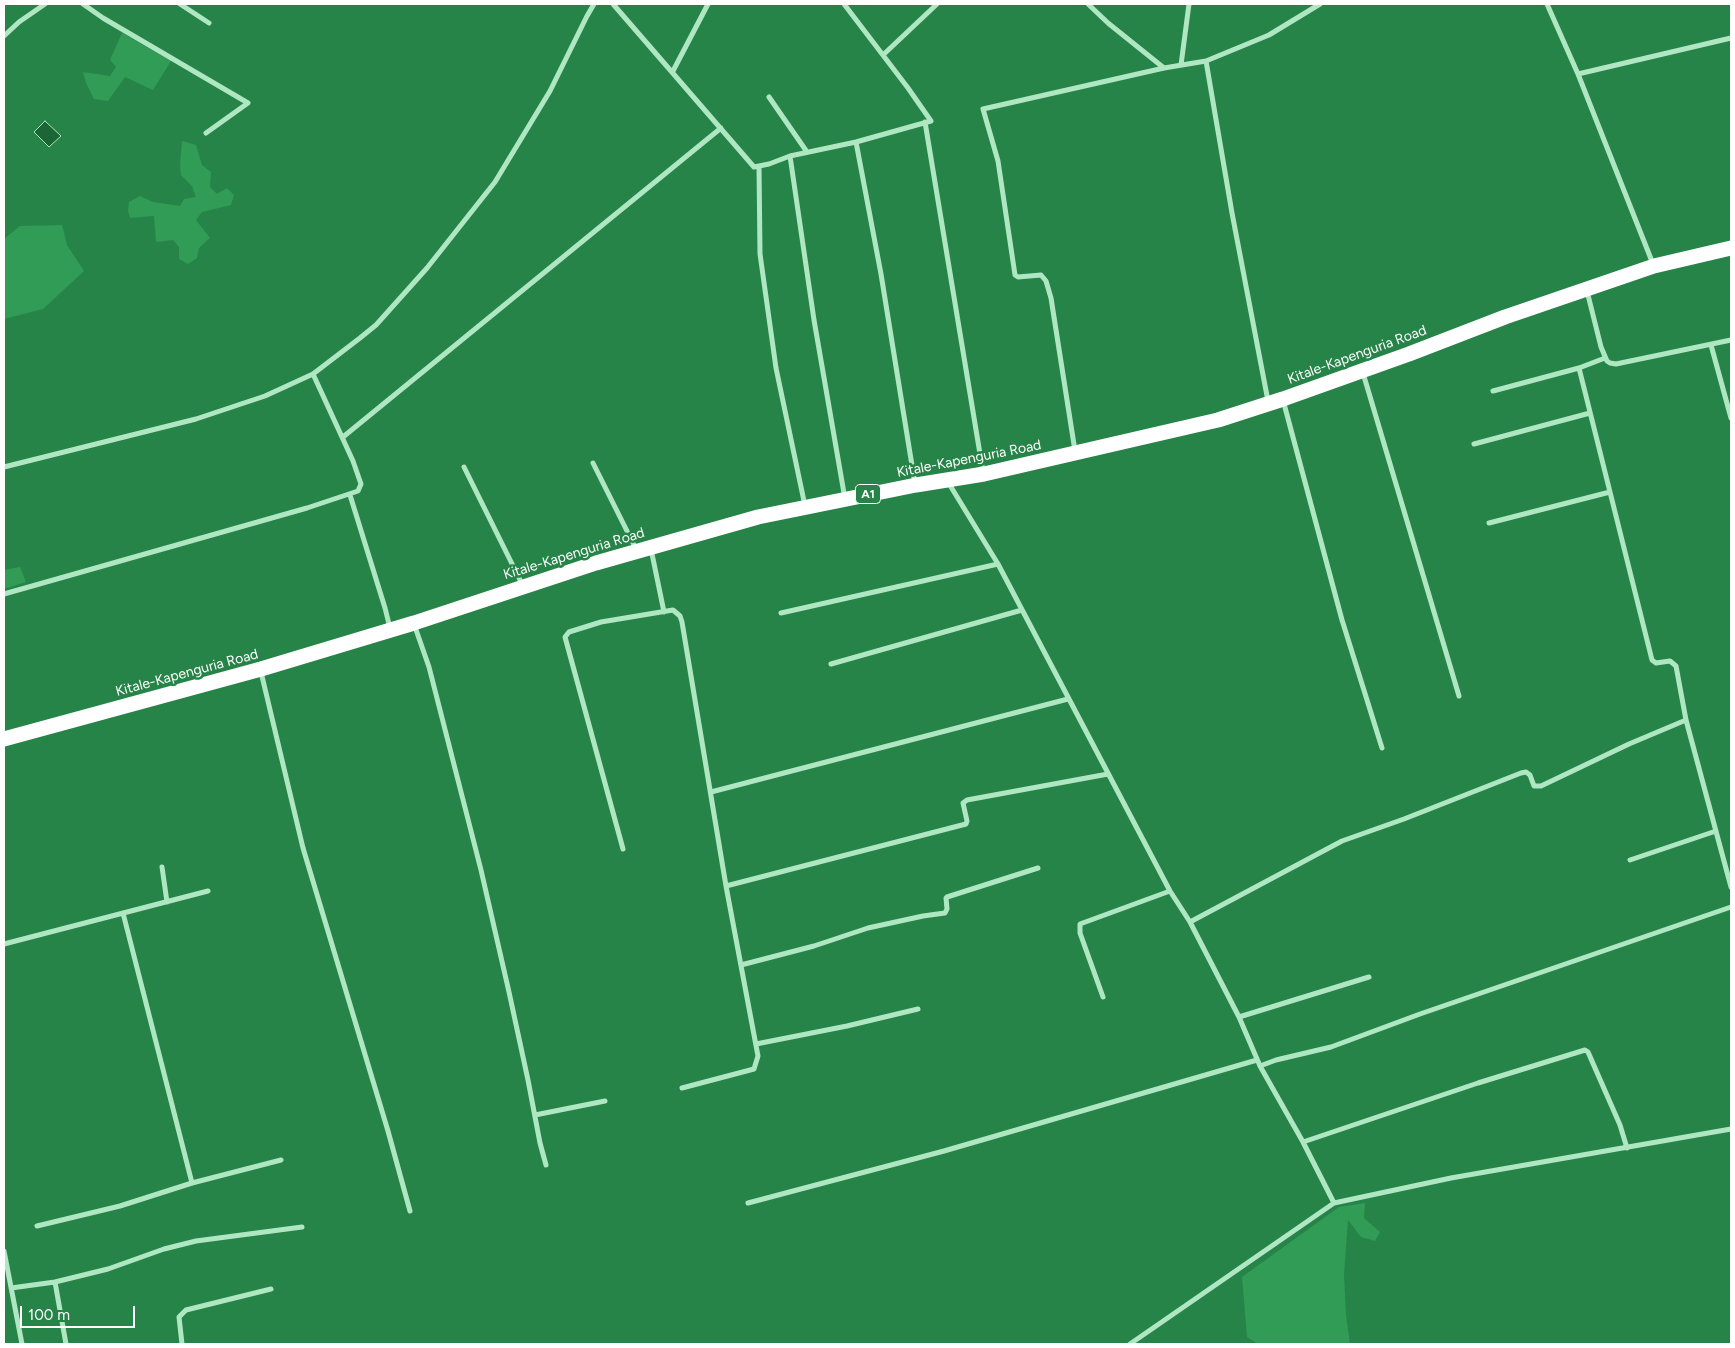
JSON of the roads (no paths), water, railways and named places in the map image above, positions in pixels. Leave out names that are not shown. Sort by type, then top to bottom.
[{"type":"highway","name":"Kitale-Kapenguria Road","points":[[4,739],[261,669],[390,630],[596,562],[758,517],[916,485],[984,474],[1188,428],[1276,402],[1506,317],[1654,266],[1731,248]]},
{"type":"street","points":[[4,36],[19,22],[45,4]]},
{"type":"street","points":[[84,4],[103,18],[248,103],[206,133]]},
{"type":"street","points":[[180,4],[209,23]]},
{"type":"street","points":[[4,467],[196,419],[265,396],[313,374],[376,325],[427,268],[495,182],[550,90],[594,4]]},
{"type":"street","points":[[613,4],[754,166],[856,142],[931,121],[844,4]]},
{"type":"street","points":[[673,71],[708,4]]},
{"type":"street","points":[[884,56],[937,4]]},
{"type":"street","points":[[1088,4],[1108,24],[1164,68]]},
{"type":"street","points":[[1181,65],[1189,4]]},
{"type":"street","points":[[1075,454],[1051,298],[1046,281],[1041,275],[1018,277],[1015,275],[998,161],[983,109],[1164,68],[1206,61],[1269,35],[1320,4]]},
{"type":"street","points":[[1547,4],[1578,74],[1654,266]]},
{"type":"street","points":[[1578,74],[1731,38]]},
{"type":"street","points":[[1206,61],[1232,213],[1276,402],[1382,748]]},
{"type":"street","points":[[769,97],[807,152]]},
{"type":"street","points":[[924,122],[984,474]]},
{"type":"street","points":[[343,437],[721,128]]},
{"type":"street","points":[[856,142],[881,274],[916,485]]},
{"type":"street","points":[[790,156],[814,320],[845,499]]},
{"type":"street","points":[[758,166],[761,263],[776,368],[805,507]]},
{"type":"street","points":[[1586,290],[1605,358],[1610,363],[1616,364],[1731,340]]},
{"type":"street","points":[[1711,345],[1731,418]]},
{"type":"street","points":[[1493,390],[1579,368],[1605,358]]},
{"type":"street","points":[[1579,368],[1652,660],[1656,663],[1670,662],[1676,666],[1686,720],[1731,887]]},
{"type":"street","points":[[1362,371],[1459,696]]},
{"type":"street","points":[[4,594],[350,495],[358,491],[361,484],[343,437],[313,374]]},
{"type":"street","points":[[1474,444],[1590,413]]},
{"type":"street","points":[[593,463],[644,549],[664,612]]},
{"type":"street","points":[[464,467],[523,586]]},
{"type":"street","points":[[947,480],[998,564],[1170,891],[1190,922],[1239,1017],[1259,1063],[1304,1142],[1334,1204]]},
{"type":"street","points":[[1489,523],[1610,492]]},
{"type":"street","points":[[350,495],[390,630]]},
{"type":"street","points":[[781,613],[998,564]]},
{"type":"street","points":[[623,849],[565,637],[569,632],[601,622],[673,610],[678,613],[682,622],[726,886],[756,1044],[757,1061],[754,1069],[682,1088]]},
{"type":"street","points":[[831,664],[1022,610]]},
{"type":"street","points":[[414,622],[429,667],[481,870],[546,1165]]},
{"type":"street","points":[[261,669],[303,848],[410,1211]]},
{"type":"street","points":[[711,792],[1068,699]]},
{"type":"street","points":[[1190,922],[1342,841],[1521,773],[1526,772],[1530,775],[1534,786],[1541,786],[1629,744],[1686,720]]},
{"type":"street","points":[[726,886],[966,824],[963,802],[967,800],[1108,774]]},
{"type":"street","points":[[1630,860],[1716,831]]},
{"type":"street","points":[[162,867],[167,902]]},
{"type":"street","points":[[742,965],[814,946],[868,928],[945,913],[947,897],[1038,868]]},
{"type":"street","points":[[4,944],[208,891]]},
{"type":"street","points":[[1103,997],[1080,933],[1080,924],[1170,891]]},
{"type":"street","points":[[748,1203],[944,1151],[1259,1063],[1331,1047],[1420,1014],[1731,907]]},
{"type":"street","points":[[123,914],[192,1183]]},
{"type":"street","points":[[1239,1017],[1369,977]]},
{"type":"street","points":[[756,1044],[847,1026],[918,1009]]},
{"type":"street","points":[[1304,1142],[1585,1050],[1588,1052],[1620,1125],[1626,1148]]},
{"type":"street","points":[[535,1114],[605,1101]]},
{"type":"street","points":[[1130,1344],[1334,1204],[1451,1178],[1731,1129]]},
{"type":"street","points":[[38,1226],[120,1206],[192,1183],[281,1160]]},
{"type":"street","points":[[12,1288],[55,1282],[108,1269],[164,1249],[196,1241],[302,1227]]},
{"type":"street","points":[[4,1251],[22,1344]]},
{"type":"street","points":[[55,1282],[66,1344]]},
{"type":"street","points":[[182,1344],[179,1317],[186,1310],[271,1289]]}]
